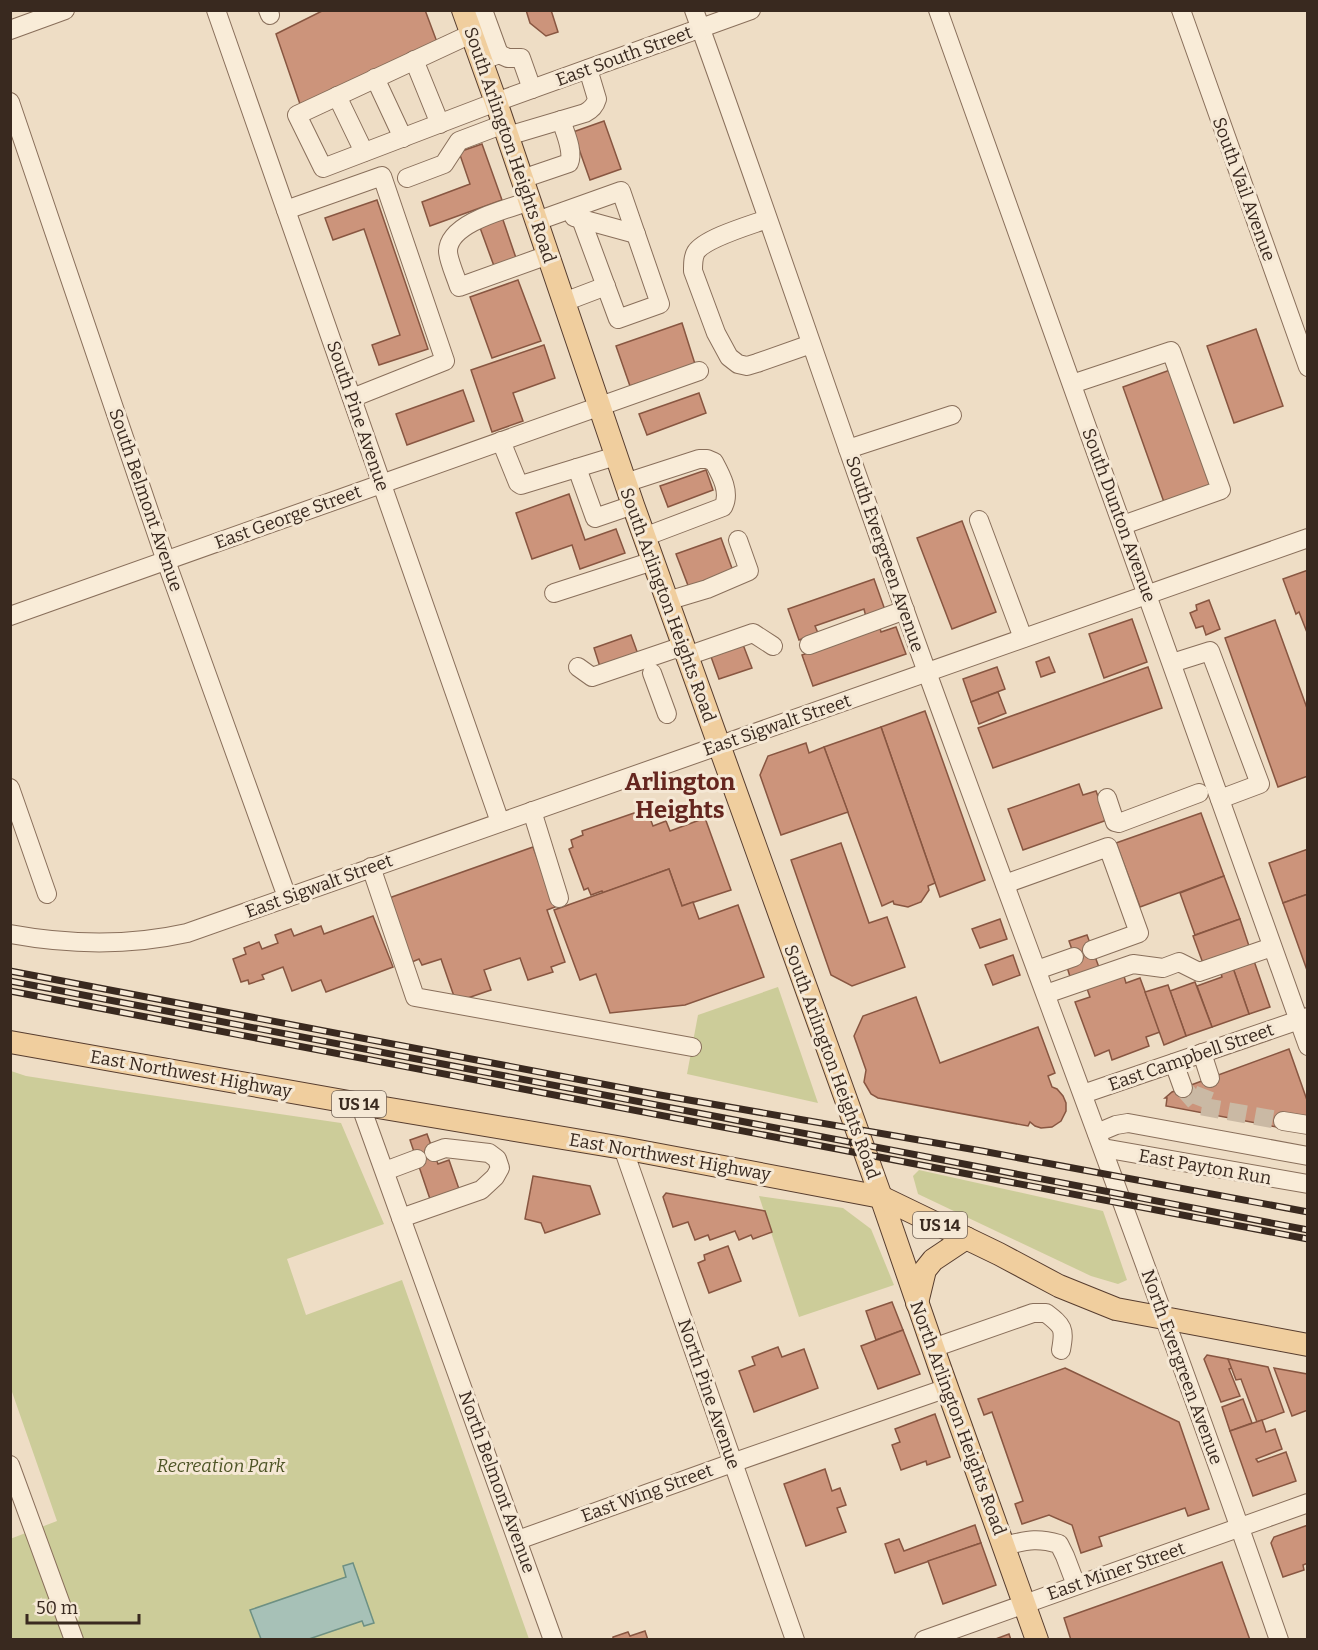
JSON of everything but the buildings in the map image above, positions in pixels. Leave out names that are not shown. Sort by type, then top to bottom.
[{"type":"main road","name":"South Arlington Heights Road","points":[[469,11],[471,34],[490,57],[496,102],[625,483],[881,1197]]},
{"type":"main road","name":"East Northwest Highway","points":[[10,1042],[623,1148],[881,1197],[1059,1286],[1116,1309],[1308,1345]]},
{"type":"main road","name":"North Arlington Heights Road","points":[[881,1197],[1037,1640]]},
{"type":"main road","points":[[917,1302],[925,1270],[933,1260],[966,1238]]},
{"type":"street","points":[[10,30],[65,10]]},
{"type":"street","name":"South Pine Avenue","points":[[216,10],[500,822]]},
{"type":"street","name":"South Evergreen Avenue","points":[[694,10],[927,672],[1083,1094]]},
{"type":"street","name":"East South Street","points":[[337,96],[297,116],[323,168],[496,102],[751,10]]},
{"type":"street","name":"South Dunton Avenue","points":[[938,10],[1272,947],[1303,1019],[1308,1046]]},
{"type":"street","name":"South Vail Avenue","points":[[1181,10],[1308,367]]},
{"type":"street","points":[[469,11],[490,57],[521,58],[532,89]]},
{"type":"street","points":[[364,152],[337,96],[471,34]]},
{"type":"street","points":[[414,60],[440,124]]},
{"type":"street","points":[[407,178],[444,164],[459,141],[585,113],[596,103],[596,94],[588,69]]},
{"type":"street","points":[[375,78],[403,138]]},
{"type":"street","name":"South Belmont Avenue","points":[[10,102],[166,561],[287,897]]},
{"type":"street","points":[[522,179],[569,163],[571,152],[561,120]]},
{"type":"street","points":[[286,210],[382,176],[445,361],[352,398]]},
{"type":"street","points":[[562,213],[621,191],[660,304],[618,319],[581,219]]},
{"type":"street","points":[[548,255],[459,287],[448,252],[450,242],[471,222],[533,211],[562,213],[636,234]]},
{"type":"street","points":[[767,219],[703,244],[697,251],[693,271],[716,333],[729,357],[738,364],[747,366],[811,344]]},
{"type":"street","points":[[564,302],[606,286]]},
{"type":"street","points":[[1072,384],[1171,351],[1221,490],[1123,525]]},
{"type":"street","name":"East George Street","points":[[10,616],[699,371]]},
{"type":"street","points":[[848,449],[952,415]]},
{"type":"street","points":[[501,441],[518,483],[521,485],[616,456]]},
{"type":"street","points":[[625,483],[699,459],[707,459],[714,462],[725,488],[727,500],[723,507],[644,537]]},
{"type":"street","points":[[577,468],[595,518],[633,505]]},
{"type":"street","points":[[979,520],[1023,639]]},
{"type":"street","name":"East Sigwalt Street","points":[[10,934],[50,940],[107,943],[159,939],[188,933],[1308,538]]},
{"type":"street","points":[[667,601],[707,589],[749,571],[738,540]]},
{"type":"street","points":[[554,593],[653,561]]},
{"type":"street","points":[[809,645],[905,610]]},
{"type":"street","points":[[578,667],[592,677],[753,633],[773,646]]},
{"type":"street","points":[[1172,663],[1210,651],[1260,784],[1220,799]]},
{"type":"street","points":[[652,673],[667,714]]},
{"type":"street","points":[[10,788],[47,894]]},
{"type":"street","points":[[1107,798],[1113,818],[1119,823],[1199,793]]},
{"type":"street","points":[[532,811],[559,898]]},
{"type":"street","points":[[1005,884],[1108,847],[1139,933],[1092,950]]},
{"type":"street","points":[[371,867],[415,997],[692,1047]]},
{"type":"street","points":[[1046,994],[1133,964],[1163,968],[1179,962],[1199,972],[1272,947]]},
{"type":"street","points":[[1037,970],[1074,957]]},
{"type":"street","name":"East Campbell Street","points":[[1083,1094],[1303,1019]]},
{"type":"street","points":[[1188,1058],[1197,1083],[1188,1058]]},
{"type":"street","name":"North Evergreen Avenue","points":[[1083,1094],[1279,1640]]},
{"type":"street","points":[[360,1104],[401,1218],[481,1190],[495,1177],[500,1168],[497,1159],[489,1153],[445,1148],[385,1171]]},
{"type":"street","points":[[1283,1121],[1308,1125]]},
{"type":"street","points":[[1100,1140],[1116,1125],[1128,1123],[1308,1156]]},
{"type":"street","name":"East Payton Run","points":[[1100,1140],[1308,1184]]},
{"type":"street","name":"North Pine Avenue","points":[[623,1148],[795,1640]]},
{"type":"street","name":"North Belmont Avenue","points":[[401,1218],[553,1640]]},
{"type":"street","points":[[933,1348],[1033,1313],[1046,1312],[1059,1323],[1064,1335],[1061,1350]]},
{"type":"street","name":"East Wing Street","points":[[518,1540],[732,1462],[947,1388]]},
{"type":"street","points":[[10,1465],[74,1640]]},
{"type":"street","name":"East Miner Street","points":[[924,1640],[1308,1503]]},
{"type":"street","points":[[1003,1546],[1043,1539],[1059,1544],[1076,1586]]},
{"type":"green space","points":[[778,987],[818,1103],[687,1074],[698,1015]]},
{"type":"green space","name":"Recreation Park","points":[[11,1071],[26,1076],[341,1123],[384,1224],[287,1259],[306,1315],[402,1280],[529,1639],[11,1639],[10,1539],[57,1521],[11,1389]]},
{"type":"green space","points":[[919,1170],[1103,1211],[1127,1280],[1118,1284],[1091,1276],[918,1194],[913,1176]]},
{"type":"green space","points":[[759,1196],[843,1208],[871,1229],[894,1285],[799,1317]]},
{"type":"shaded area","points":[[353,1563],[374,1623],[364,1626],[362,1621],[309,1639],[261,1639],[250,1610],[346,1577],[343,1566]]},
{"type":"tunnel","points":[[1199,1106],[1210,1078]]},
{"type":"tunnel","points":[[1183,1088],[1199,1106],[1283,1121]]},
{"type":"railway","points":[[10,971],[660,1095],[982,1151],[1308,1212]]},
{"type":"railway","points":[[10,981],[1308,1230]]},
{"type":"railway","points":[[10,991],[1308,1239]]},
{"type":"district","name":"Arlington Heights","points":[[680,796]]}]
